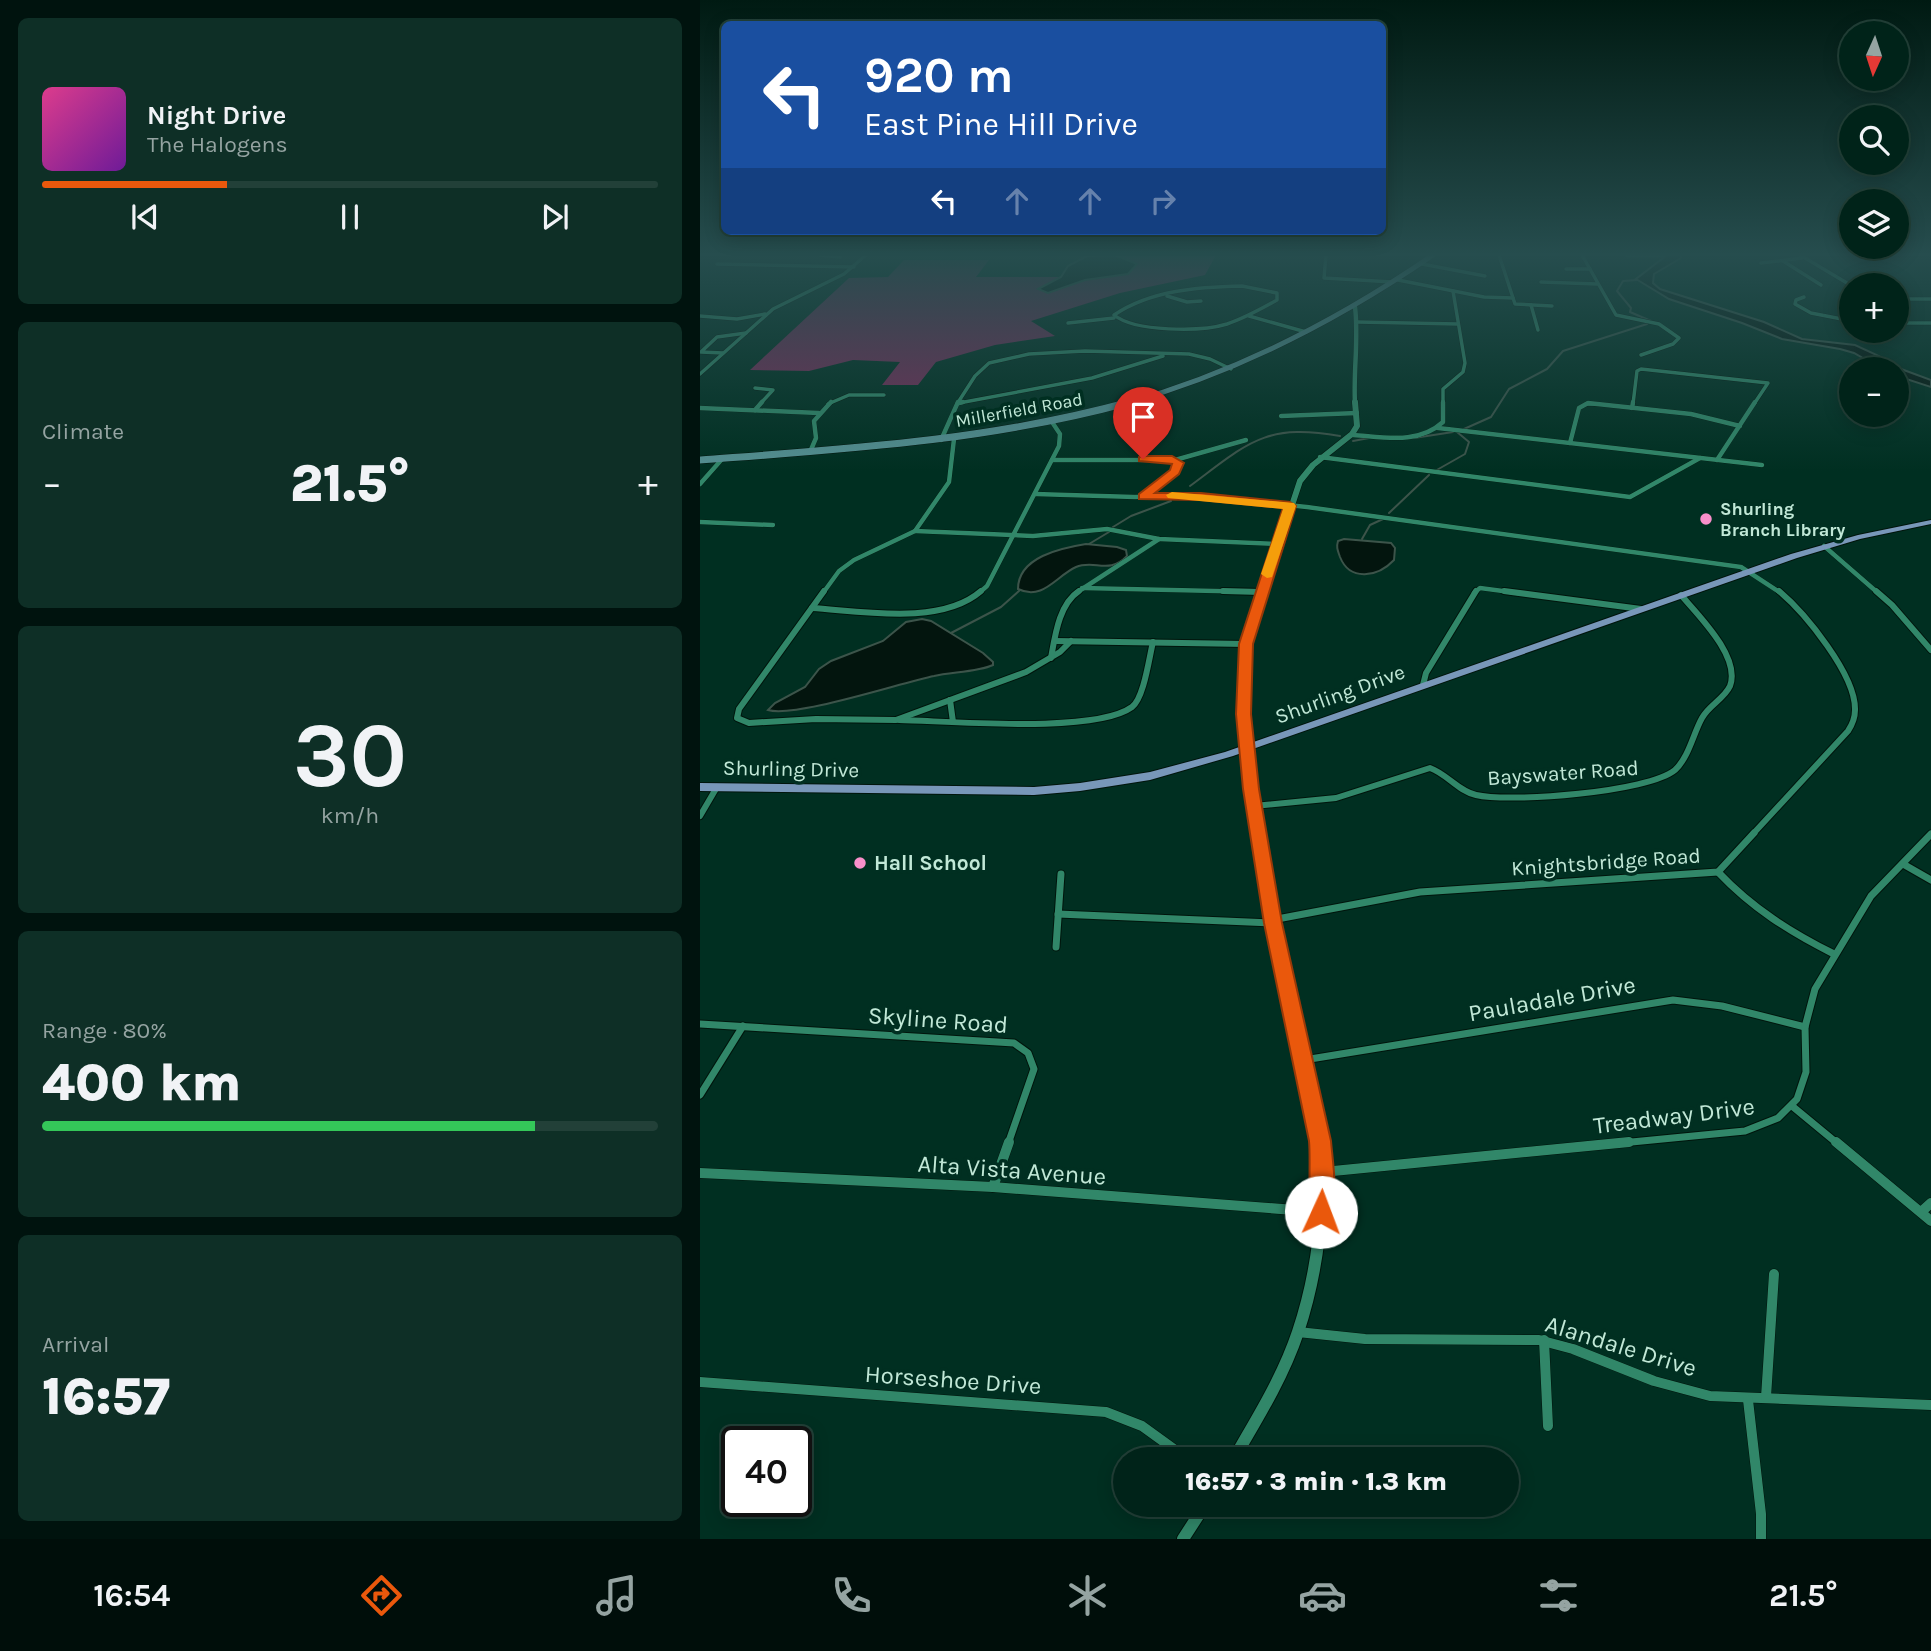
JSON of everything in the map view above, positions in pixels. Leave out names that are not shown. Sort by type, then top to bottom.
[{"type":"main road","name":"Millerfield Road","points":[[700,460],[954,439],[1052,422],[1144,399],[1231,369],[1317,327]]},
{"type":"main road","name":"Shurling Drive","points":[[700,787],[1034,791],[1150,776],[1249,747],[1824,546],[1931,523]]},
{"type":"street","points":[[700,374],[753,327]]},
{"type":"street","points":[[1288,327],[1307,332]]},
{"type":"street","points":[[1241,1447],[1266,1403],[1298,1332],[1313,1270],[1323,1172],[1315,1111],[1273,921],[1254,806],[1244,714],[1246,644],[1277,544],[1303,474],[1320,457],[1353,435],[1357,426],[1353,374],[1357,327]]},
{"type":"street","points":[[1438,428],[1444,416],[1443,389],[1465,367],[1458,327]]},
{"type":"street","points":[[1641,355],[1673,344],[1679,338],[1675,332],[1664,327]]},
{"type":"street","points":[[724,353],[701,352],[717,337],[746,333]]},
{"type":"street","points":[[941,440],[979,370],[992,361],[1008,356],[1041,352],[1168,354],[1204,357],[1231,369]]},
{"type":"street","points":[[959,403],[1092,378],[1168,354]]},
{"type":"street","points":[[1632,408],[1634,380],[1637,371],[1641,369],[1768,383],[1717,460]]},
{"type":"street","points":[[755,388],[772,390],[755,410]]},
{"type":"street","points":[[810,452],[816,438],[811,425],[830,401],[838,397],[884,395]]},
{"type":"street","points":[[1570,443],[1581,404],[1691,414],[1740,426]]},
{"type":"street","points":[[700,408],[819,413]]},
{"type":"street","points":[[1280,416],[1357,413]]},
{"type":"street","points":[[812,608],[925,612],[961,606],[978,596],[987,586],[1052,460],[1060,437],[1052,422]]},
{"type":"street","points":[[1353,435],[1412,437],[1438,428],[1762,465]]},
{"type":"street","points":[[954,439],[949,482],[915,531],[843,568],[739,709],[737,718],[749,723],[816,719],[1076,724],[1117,715],[1132,707],[1139,699],[1153,642]]},
{"type":"street","points":[[1052,460],[1175,460],[1246,440]]},
{"type":"street","points":[[1320,457],[1630,497],[1700,458]]},
{"type":"street","points":[[700,484],[723,458]]},
{"type":"street","points":[[1143,497],[1175,472],[1178,463],[1175,460]]},
{"type":"street","points":[[1035,494],[1201,496],[1430,522],[1750,570]]},
{"type":"street","points":[[700,522],[773,525]]},
{"type":"street","points":[[915,531],[1014,535],[1102,528],[1159,539],[1277,544]]},
{"type":"street","points":[[1051,657],[1064,609],[1073,595],[1159,539]]},
{"type":"street","points":[[1824,546],[1892,605],[1931,650]]},
{"type":"street","name":"Knightsbridge Road","points":[[1058,914],[1273,921],[1441,890],[1718,872],[1848,731],[1856,713],[1846,680],[1810,625],[1786,596],[1750,570]]},
{"type":"street","points":[[1082,588],[1261,592]]},
{"type":"street","points":[[1423,685],[1426,673],[1473,594],[1480,589],[1641,609]]},
{"type":"street","name":"Bayswater Road","points":[[1254,806],[1336,798],[1362,792],[1430,768],[1438,770],[1459,790],[1478,796],[1619,789],[1660,780],[1675,770],[1704,713],[1728,688],[1733,672],[1726,653],[1681,595]]},
{"type":"street","points":[[1055,641],[1246,644]]},
{"type":"street","points":[[896,720],[1026,672],[1071,641]]},
{"type":"street","points":[[950,700],[953,722]]},
{"type":"street","points":[[700,816],[717,787]]},
{"type":"street","points":[[1931,834],[1871,897],[1815,989],[1804,1027],[1806,1072],[1803,1087],[1792,1106],[1931,1221]]},
{"type":"street","points":[[1903,864],[1931,880]]},
{"type":"street","points":[[1718,872],[1753,908],[1776,925],[1834,954]]},
{"type":"street","points":[[1055,947],[1061,874]]},
{"type":"street","name":"Pauladale Drive","points":[[1304,1059],[1673,1000],[1694,1000],[1720,1005],[1804,1027]]},
{"type":"street","name":"Skyline Road","points":[[700,1024],[1014,1043],[1026,1049],[1034,1069],[993,1187]]},
{"type":"street","points":[[700,1095],[743,1026]]},
{"type":"street","name":"Treadway Drive","points":[[1323,1172],[1745,1131],[1771,1122],[1792,1106]]},
{"type":"street","name":"Alta Vista Avenue","points":[[700,1173],[993,1187],[1321,1212]]},
{"type":"street","points":[[1921,1213],[1931,1203]]},
{"type":"street","points":[[1766,1397],[1774,1274]]},
{"type":"street","name":"Alandale Drive","points":[[1298,1332],[1339,1339],[1544,1340],[1682,1389],[1748,1400],[1766,1397],[1931,1405]]},
{"type":"street","points":[[1544,1340],[1548,1426]]},
{"type":"street","name":"Horseshoe Drive","points":[[700,1382],[1106,1412],[1142,1426],[1171,1447]]},
{"type":"street","points":[[1748,1400],[1761,1514],[1761,1539]]},
{"type":"street","points":[[1183,1539],[1197,1517]]},
{"type":"shaded area","points":[[796,327],[1040,327],[1055,336],[995,345],[936,362],[918,385],[882,385],[900,362],[853,360],[809,371],[750,370]]},
{"type":"shaded area","points":[[1752,327],[1775,327],[1802,339],[1855,345],[1880,357],[1861,357],[1840,349],[1782,339]]},
{"type":"shaded area","points":[[1909,372],[1931,380],[1931,387],[1909,380]]},
{"type":"shaded area","points":[[1344,539],[1391,543],[1395,548],[1394,560],[1373,573],[1357,573],[1350,570],[1340,557],[1337,543]]},
{"type":"shaded area","points":[[1086,544],[1117,547],[1126,550],[1127,556],[1114,565],[1076,567],[1042,590],[1027,592],[1018,589],[1025,569],[1033,562],[1053,552]]},
{"type":"shaded area","points":[[922,619],[931,621],[983,653],[993,665],[934,676],[823,705],[781,711],[768,710],[775,703],[805,687],[819,669],[831,661],[883,641],[906,622]]},
{"type":"waterway","points":[[1464,429],[1491,417],[1509,389],[1547,369],[1563,351],[1638,327]]},
{"type":"waterway","points":[[1190,486],[1227,458],[1258,440],[1293,432],[1340,436]]},
{"type":"waterway","points":[[1414,438],[1453,432]]},
{"type":"waterway","points":[[1435,471],[1465,454],[1469,442],[1457,432]]},
{"type":"waterway","points":[[1353,441],[1369,438]]},
{"type":"waterway","points":[[1389,513],[1429,475]]},
{"type":"waterway","points":[[1113,527],[1131,516],[1171,501]]},
{"type":"waterway","points":[[1362,539],[1370,525],[1383,519]]},
{"type":"waterway","points":[[1089,544],[1109,532]]},
{"type":"waterway","points":[[951,633],[1001,607],[1020,590]]},
{"type":"slow traffic","points":[[1172,495],[1290,506],[1267,574]]},
{"type":"place","name":"Shurling Branch Library","points":[[1706,519]]},
{"type":"place","name":"Hall School","points":[[860,863]]},
{"type":"route","points":[[1143,459],[1172,459],[1178,463],[1178,467],[1143,497],[1201,496],[1290,506],[1246,644],[1243,674],[1244,714],[1251,789],[1273,923],[1320,1141],[1323,1172],[1321,1212]]}]
